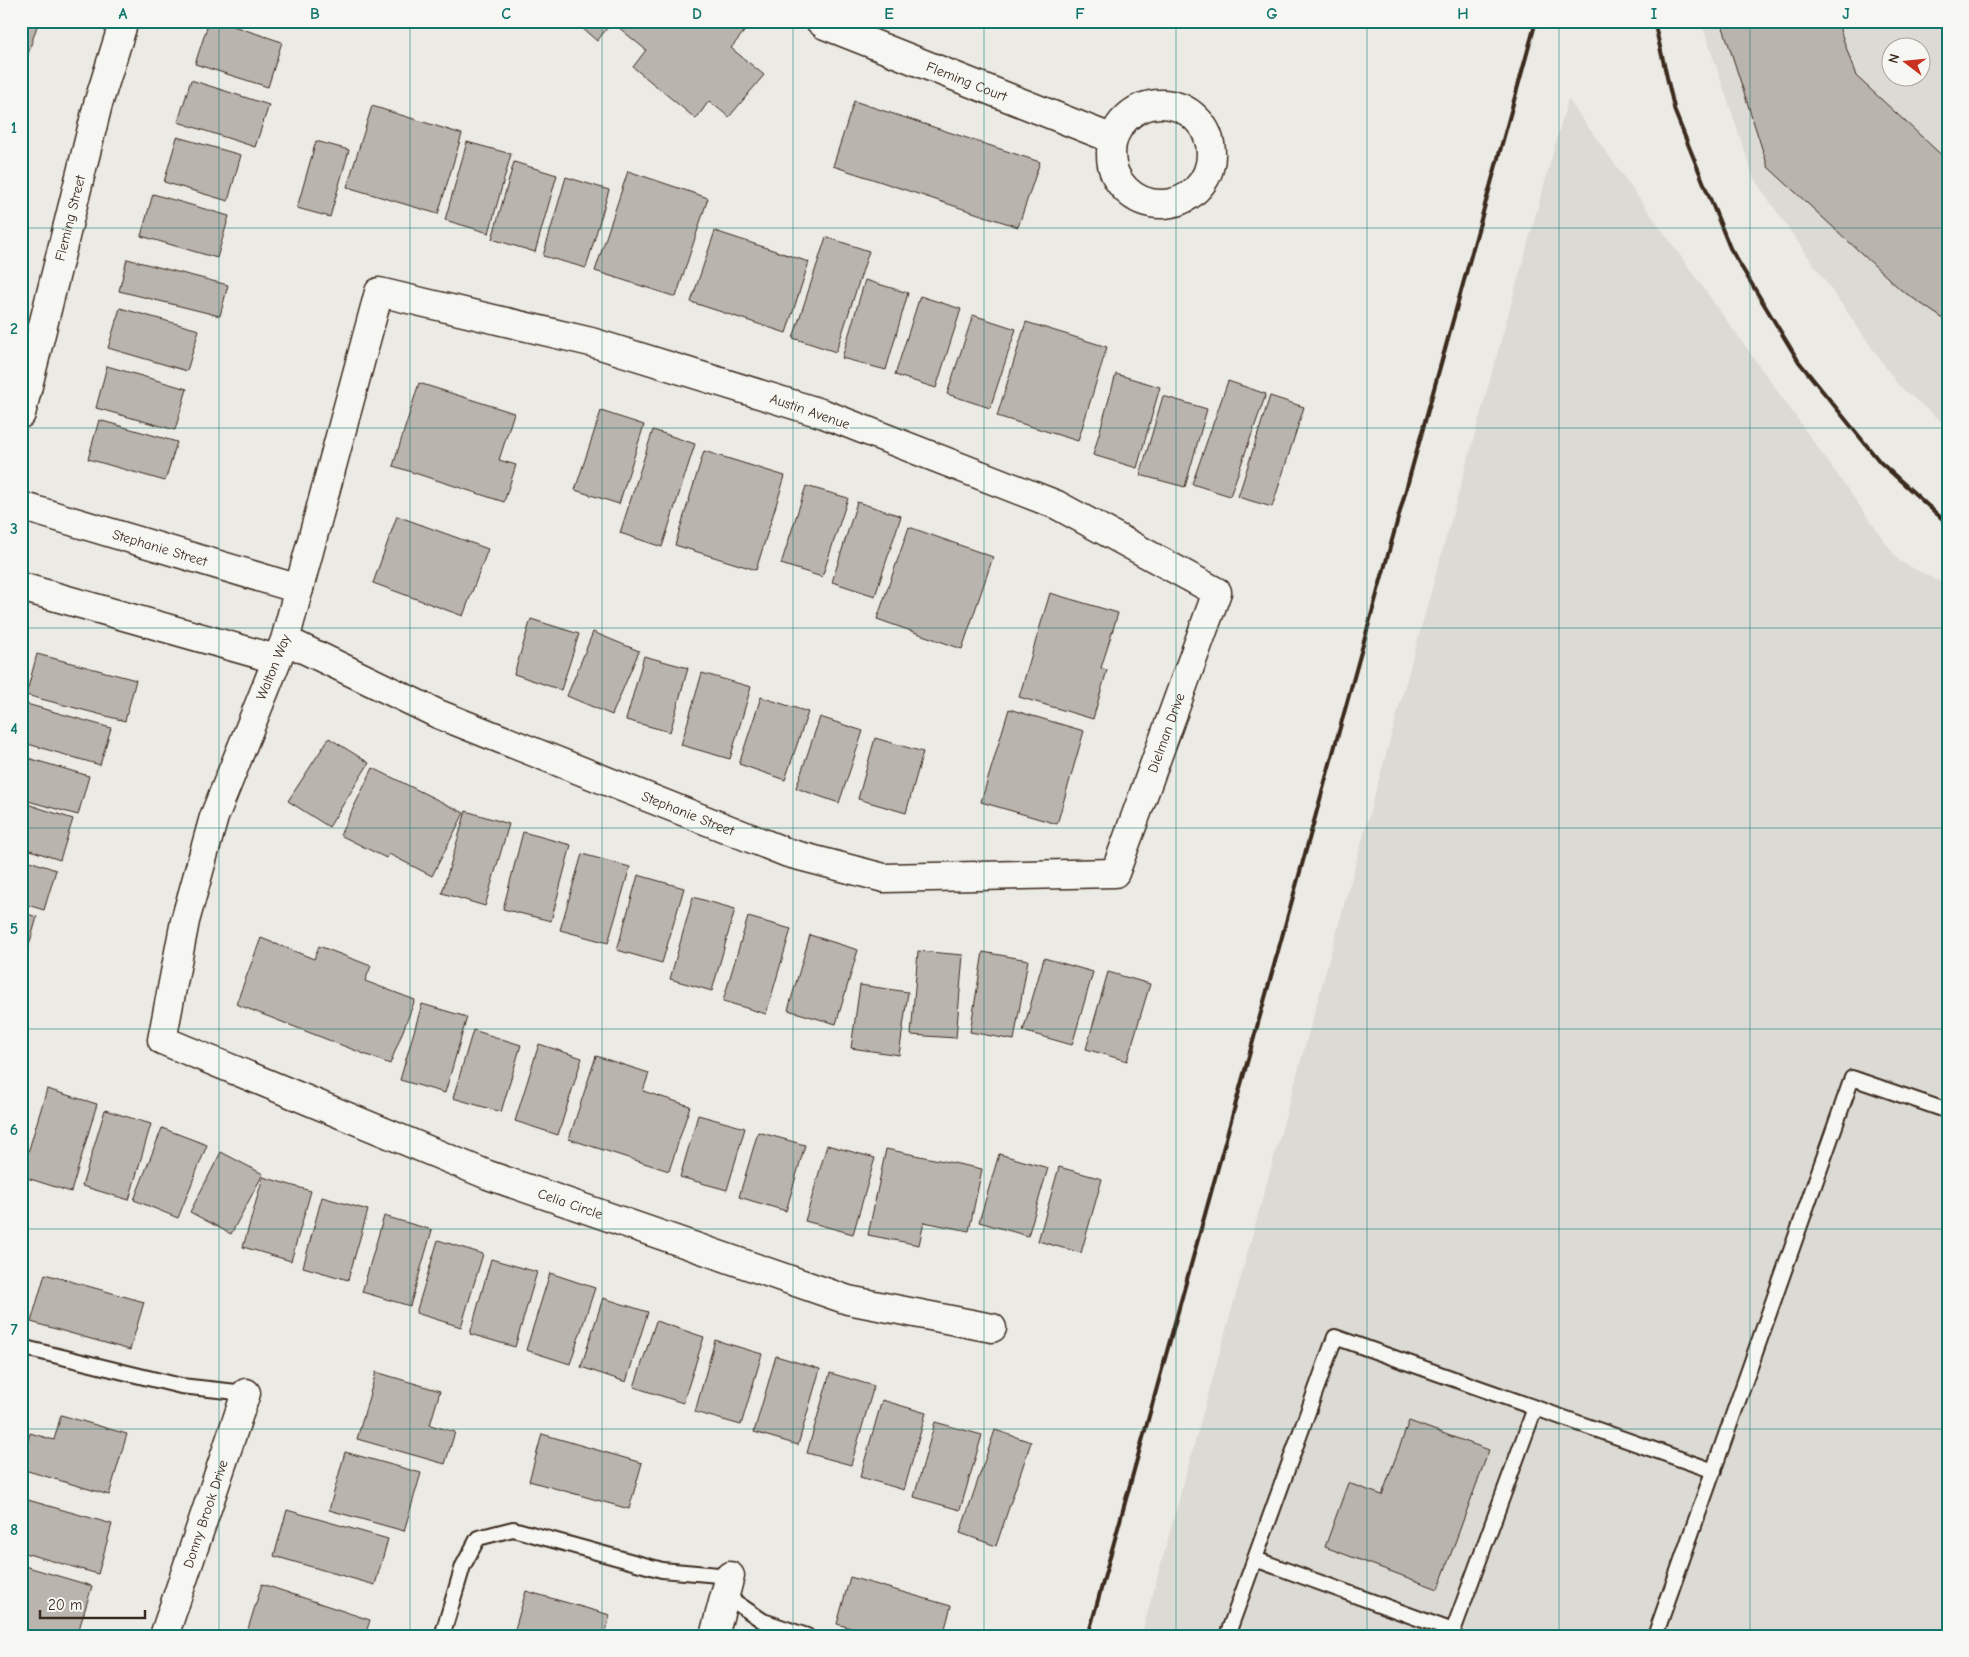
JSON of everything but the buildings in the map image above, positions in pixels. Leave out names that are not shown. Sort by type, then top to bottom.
[{"type":"street","name":"Fleming Street","points":[[21,414],[98,104],[124,21]]},
{"type":"street","name":"Fleming Court","points":[[820,21],[825,25],[1113,139]]},
{"type":"street","name":"Walton Way","points":[[162,1040],[185,921],[214,817],[281,649],[379,292]]},
{"type":"street","name":"Austin Avenue","points":[[379,292],[591,342],[824,414],[1056,505],[1217,592]]},
{"type":"street","name":"Stephanie Street","points":[[21,506],[299,589]]},
{"type":"street","name":"Stephanie Street","points":[[21,587],[281,649],[438,714],[788,852],[884,878],[1115,873]]},
{"type":"street","name":"Dielman Drive","points":[[1115,873],[1217,592]]},
{"type":"street","name":"Celia Circle","points":[[162,1040],[488,1175],[848,1300],[992,1328]]},
{"type":"street","name":"Donny Brook Drive","points":[[164,1636],[246,1393]]},
{"type":"street","points":[[714,1636],[728,1586]]},
{"type":"lane","points":[[1654,1636],[1714,1472],[1852,1078],[1948,1112]]},
{"type":"lane","points":[[1227,1636],[1335,1337],[1714,1472]]},
{"type":"lane","points":[[21,1347],[181,1386],[246,1393]]},
{"type":"lane","points":[[1255,1559],[1453,1631],[1535,1408]]},
{"type":"lane","points":[[442,1636],[463,1566],[478,1538],[513,1529],[728,1586],[763,1621],[807,1636]]},
{"type":"shaded area","points":[[1701,21],[1948,21],[1948,427],[1898,385],[1754,179]]},
{"type":"shaded area","points":[[1568,99],[1899,561],[1948,586],[1948,1636],[1141,1636]]},
{"type":"railway","points":[[1088,1636],[1536,21]]},
{"type":"railway","points":[[1654,21],[1675,112],[1730,248],[1799,362],[1880,462],[1948,524]]}]
